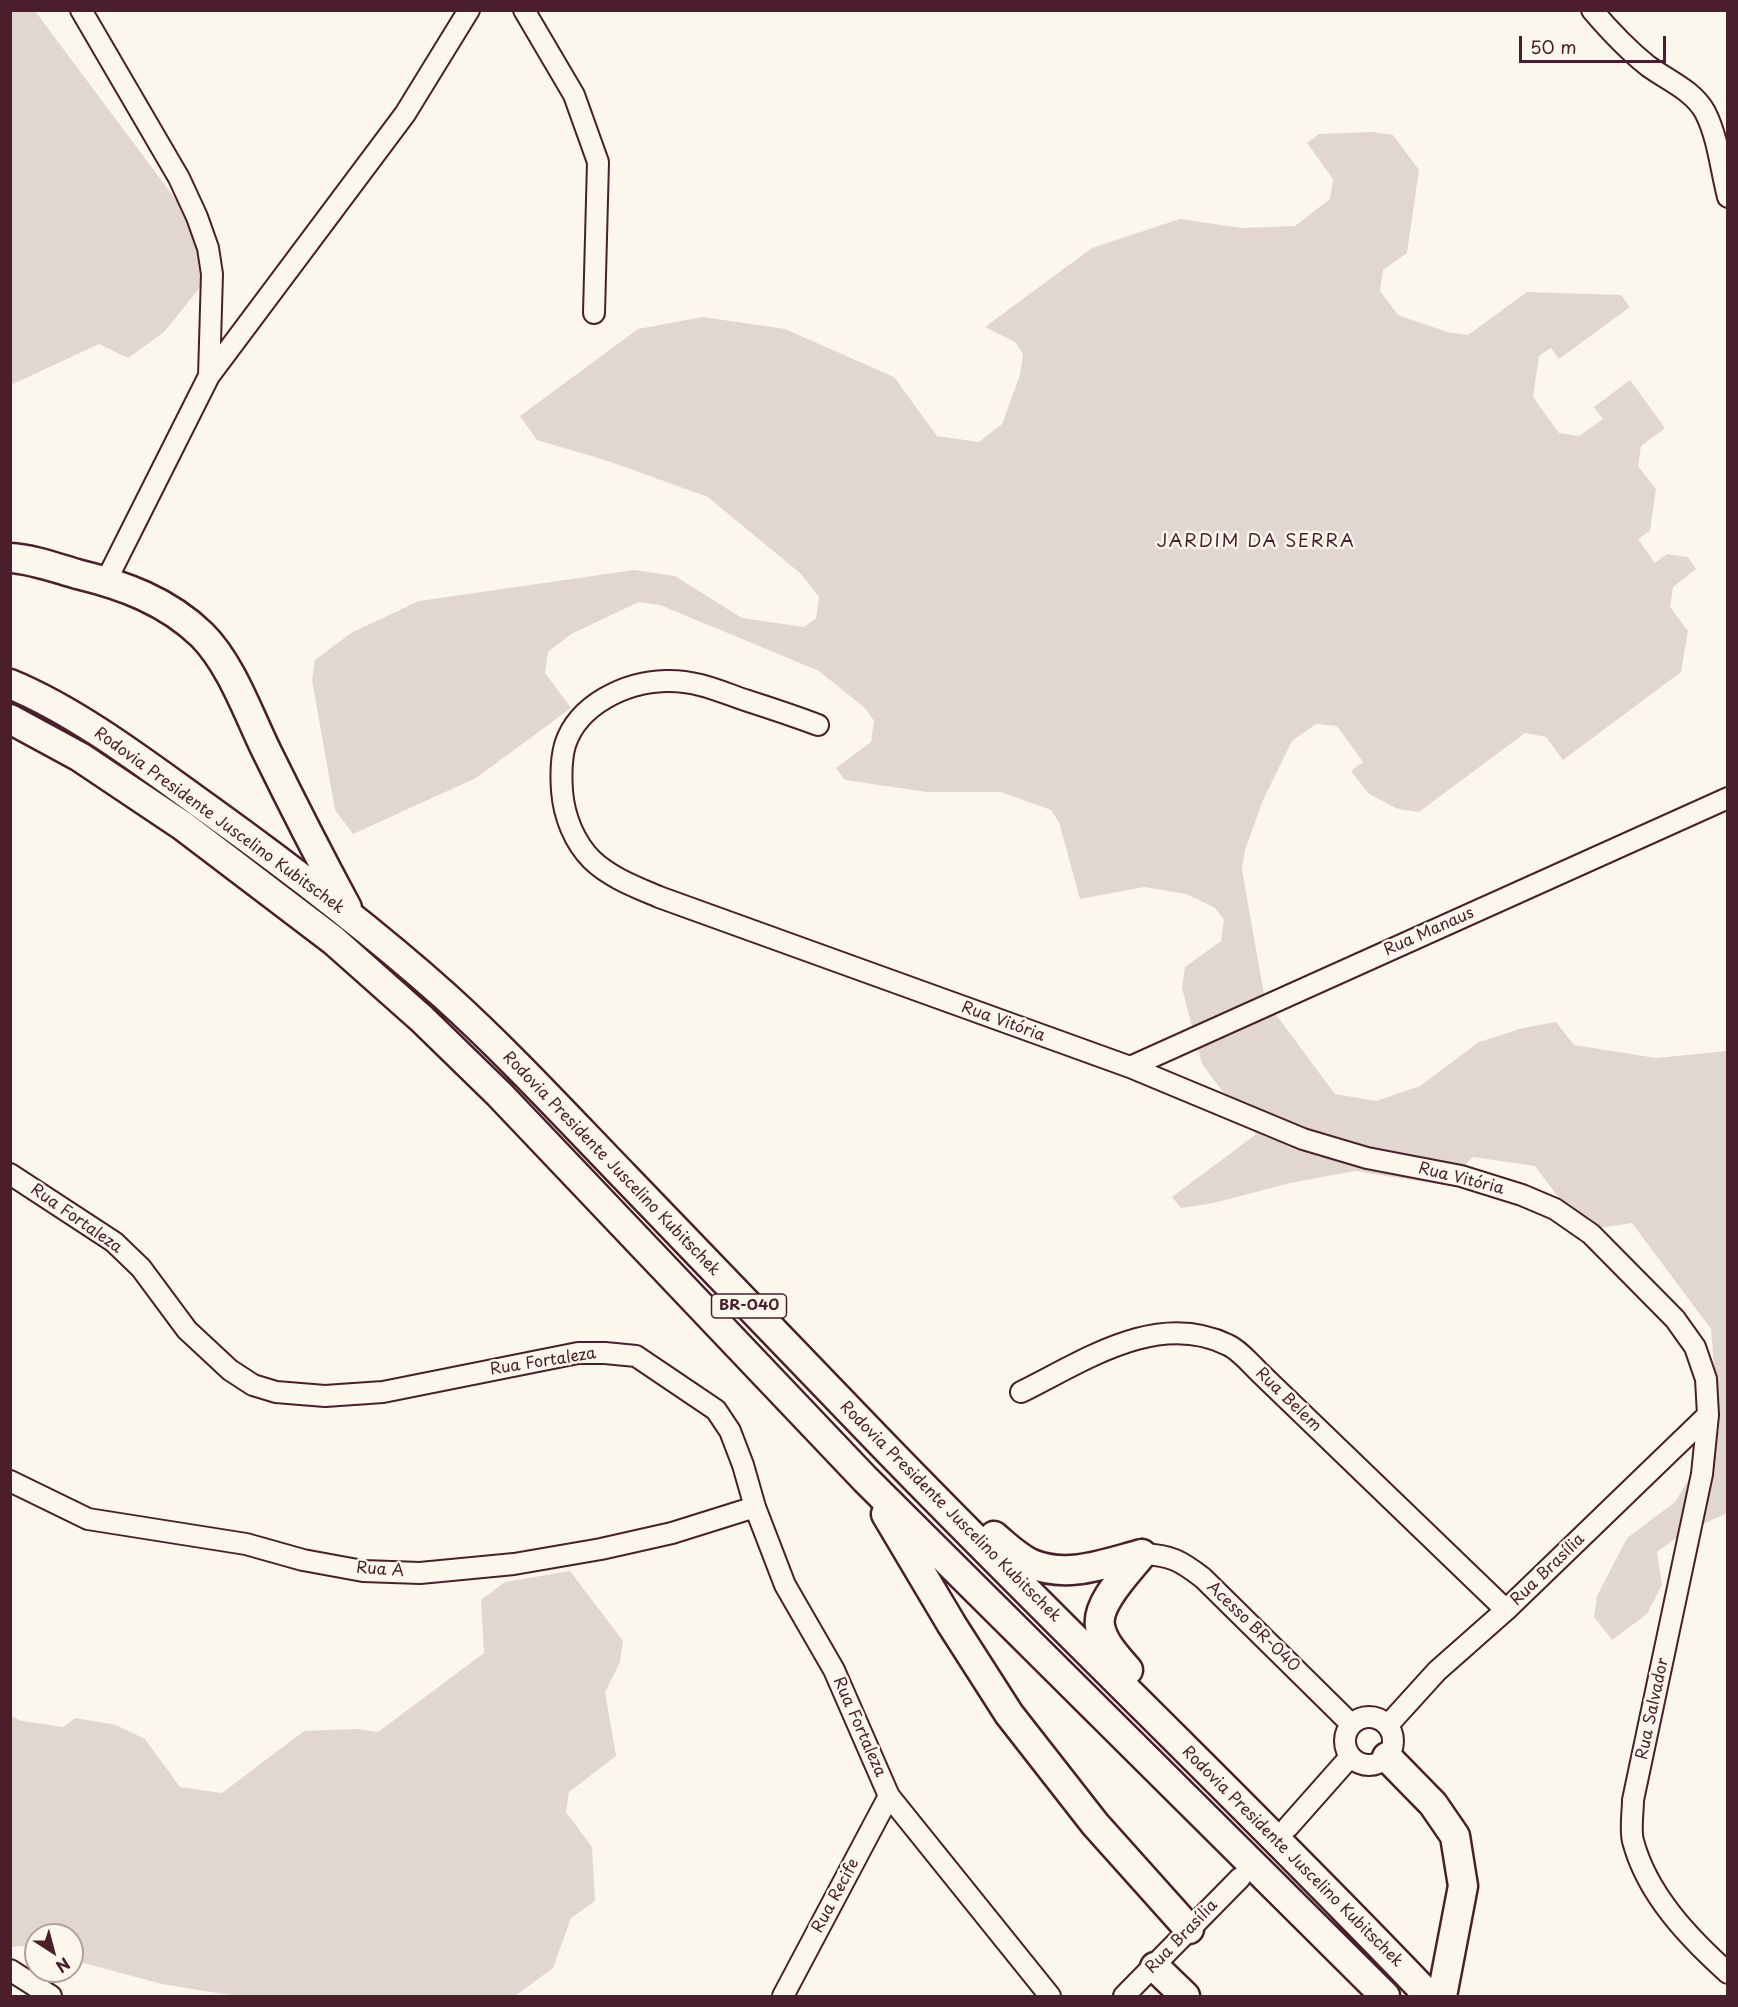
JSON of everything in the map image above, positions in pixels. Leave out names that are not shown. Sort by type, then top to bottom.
[{"type":"highway","points":[[10,558],[106,581],[142,594],[172,611],[201,634],[216,651],[298,817],[352,918]]},
{"type":"highway","name":"Rodovia Presidente Juscelino Kubitschek","points":[[10,684],[26,690],[97,731],[271,855],[352,918],[445,996],[526,1074],[885,1448],[1430,1996]]},
{"type":"highway","name":"Rodovia Presidente Juscelino Kubitschek","points":[[10,719],[80,757],[183,826],[333,940],[422,1019],[499,1094],[865,1479],[1385,1996]]},
{"type":"highway","points":[[885,1448],[1012,1551],[1032,1564],[1055,1569],[1083,1569],[1142,1554]]},
{"type":"highway","points":[[865,1479],[952,1625],[1009,1714],[1095,1824],[1189,1929]]},
{"type":"highway","points":[[1142,1554],[1106,1598],[1099,1624],[1104,1638],[1112,1651],[1256,1820]]},
{"type":"highway","points":[[1387,1757],[1433,1804],[1455,1836],[1462,1886],[1442,1996]]},
{"type":"highway","points":[[1155,1967],[1185,1996]]},
{"type":"street","points":[[81,10],[179,178],[208,248],[212,274],[209,376]]},
{"type":"street","points":[[106,581],[209,376],[405,114],[469,10]]},
{"type":"street","points":[[524,10],[574,95],[598,162],[594,313]]},
{"type":"street","points":[[1592,10],[1605,26],[1647,65],[1686,91],[1704,111],[1728,197]]},
{"type":"street","name":"Rua Vitória","points":[[818,725],[697,683],[666,681],[635,685],[607,696],[591,708],[575,726],[565,745],[561,777],[563,803],[572,832],[592,860],[618,879],[659,897],[1130,1067],[1303,1139],[1367,1158],[1461,1176],[1522,1195],[1555,1209],[1592,1234],[1675,1318],[1695,1347],[1706,1379],[1708,1415]]},
{"type":"street","name":"Rua Manaus","points":[[1130,1067],[1728,798]]},
{"type":"street","name":"Rua Fortaleza","points":[[10,1174],[114,1242],[141,1268],[187,1330],[230,1370],[253,1385],[276,1392],[326,1396],[372,1393],[578,1353],[605,1353],[636,1356],[716,1410],[730,1431],[755,1507],[785,1585],[834,1670],[889,1796],[1050,1996]]},
{"type":"street","name":"Rua Belem","points":[[1021,1392],[1119,1343],[1171,1332],[1199,1334],[1230,1346],[1506,1610]]},
{"type":"street","name":"Rua Brasília","points":[[1388,1725],[1437,1671],[1506,1610],[1708,1415]]},
{"type":"street","name":"Rua Salvador","points":[[1708,1415],[1702,1474],[1633,1800],[1632,1840],[1646,1874],[1664,1906],[1728,1973]]},
{"type":"street","name":"Rua A","points":[[10,1481],[88,1519],[246,1545],[303,1560],[363,1571],[420,1572],[513,1564],[601,1549],[672,1533],[755,1507]]},
{"type":"street","name":"Acesso BR-040","points":[[1142,1554],[1161,1555],[1184,1562],[1351,1724]]},
{"type":"street","points":[[1366,1717],[1374,1717],[1388,1725],[1393,1745],[1387,1757],[1373,1765],[1364,1765],[1350,1757],[1346,1750],[1344,1736],[1351,1724],[1366,1717]]},
{"type":"street","points":[[1288,1827],[1350,1757]]},
{"type":"street","name":"Rua Recife","points":[[783,1996],[889,1796]]},
{"type":"street","name":"Rua Brasília","points":[[1124,1996],[1240,1878]]},
{"type":"street","points":[[10,1970],[51,1996]]},
{"type":"shaded area","points":[[11,11],[35,11],[200,232],[205,265],[202,285],[164,332],[128,358],[99,344],[11,385]]},
{"type":"shaded area","points":[[1372,132],[1393,135],[1419,170],[1407,253],[1383,270],[1380,291],[1398,315],[1447,332],[1468,335],[1527,292],[1621,295],[1630,307],[1559,359],[1551,348],[1539,356],[1533,397],[1559,433],[1579,436],[1603,419],[1594,407],[1630,380],[1665,428],[1641,446],[1638,466],[1656,489],[1650,531],[1638,539],[1655,563],[1667,554],[1688,557],[1696,569],[1673,587],[1670,607],[1688,631],[1681,672],[1563,760],[1546,737],[1525,733],[1419,812],[1398,809],[1369,794],[1351,771],[1363,762],[1337,726],[1316,724],[1292,741],[1263,800],[1245,850],[1242,870],[1265,1000],[1335,1094],[1376,1101],[1420,1086],[1479,1042],[1523,1028],[1556,1022],[1574,1045],[1656,1058],[1727,1051],[1727,1513],[1680,1535],[1657,1552],[1662,1585],[1647,1614],[1612,1640],[1594,1617],[1597,1596],[1627,1538],[1675,1502],[1719,1430],[1711,1329],[1632,1223],[1599,1228],[1570,1213],[1535,1166],[1473,1157],[1444,1185],[1355,1171],[1290,1183],[1214,1203],[1181,1208],[1172,1197],[1255,1135],[1258,1114],[1249,1103],[1229,1100],[1202,1064],[1182,988],[1185,967],[1221,941],[1224,920],[1215,908],[1186,894],[1144,887],[1080,899],[1059,822],[1051,810],[1001,792],[927,792],[845,780],[836,768],[871,742],[874,721],[866,709],[819,671],[660,605],[639,602],[571,634],[548,652],[545,673],[571,708],[476,778],[353,834],[335,810],[312,680],[315,660],[351,633],[419,601],[634,570],[675,576],[742,618],[804,627],[816,618],[819,597],[801,574],[708,497],[608,461],[537,440],[520,416],[638,329],[703,317],[785,329],[894,377],[937,436],[979,442],[1002,424],[1020,375],[1023,354],[1015,342],[985,327],[1092,248],[1180,219],[1242,228],[1295,226],[1330,199],[1333,179],[1307,143],[1319,134]]},
{"type":"shaded area","points":[[570,1571],[623,1641],[620,1662],[605,1692],[616,1756],[569,1792],[566,1812],[592,1847],[595,1901],[571,1918],[553,1968],[515,1996],[235,1996],[162,1984],[84,1963],[84,1923],[24,1923],[24,1946],[11,1947],[11,1716],[22,1721],[63,1727],[75,1718],[116,1725],[145,1739],[180,1787],[222,1793],[304,1731],[357,1729],[378,1732],[484,1653],[481,1600],[505,1582]]},
{"type":"district","name":"JARDIM DA SERRA","points":[[1256,542]]}]
